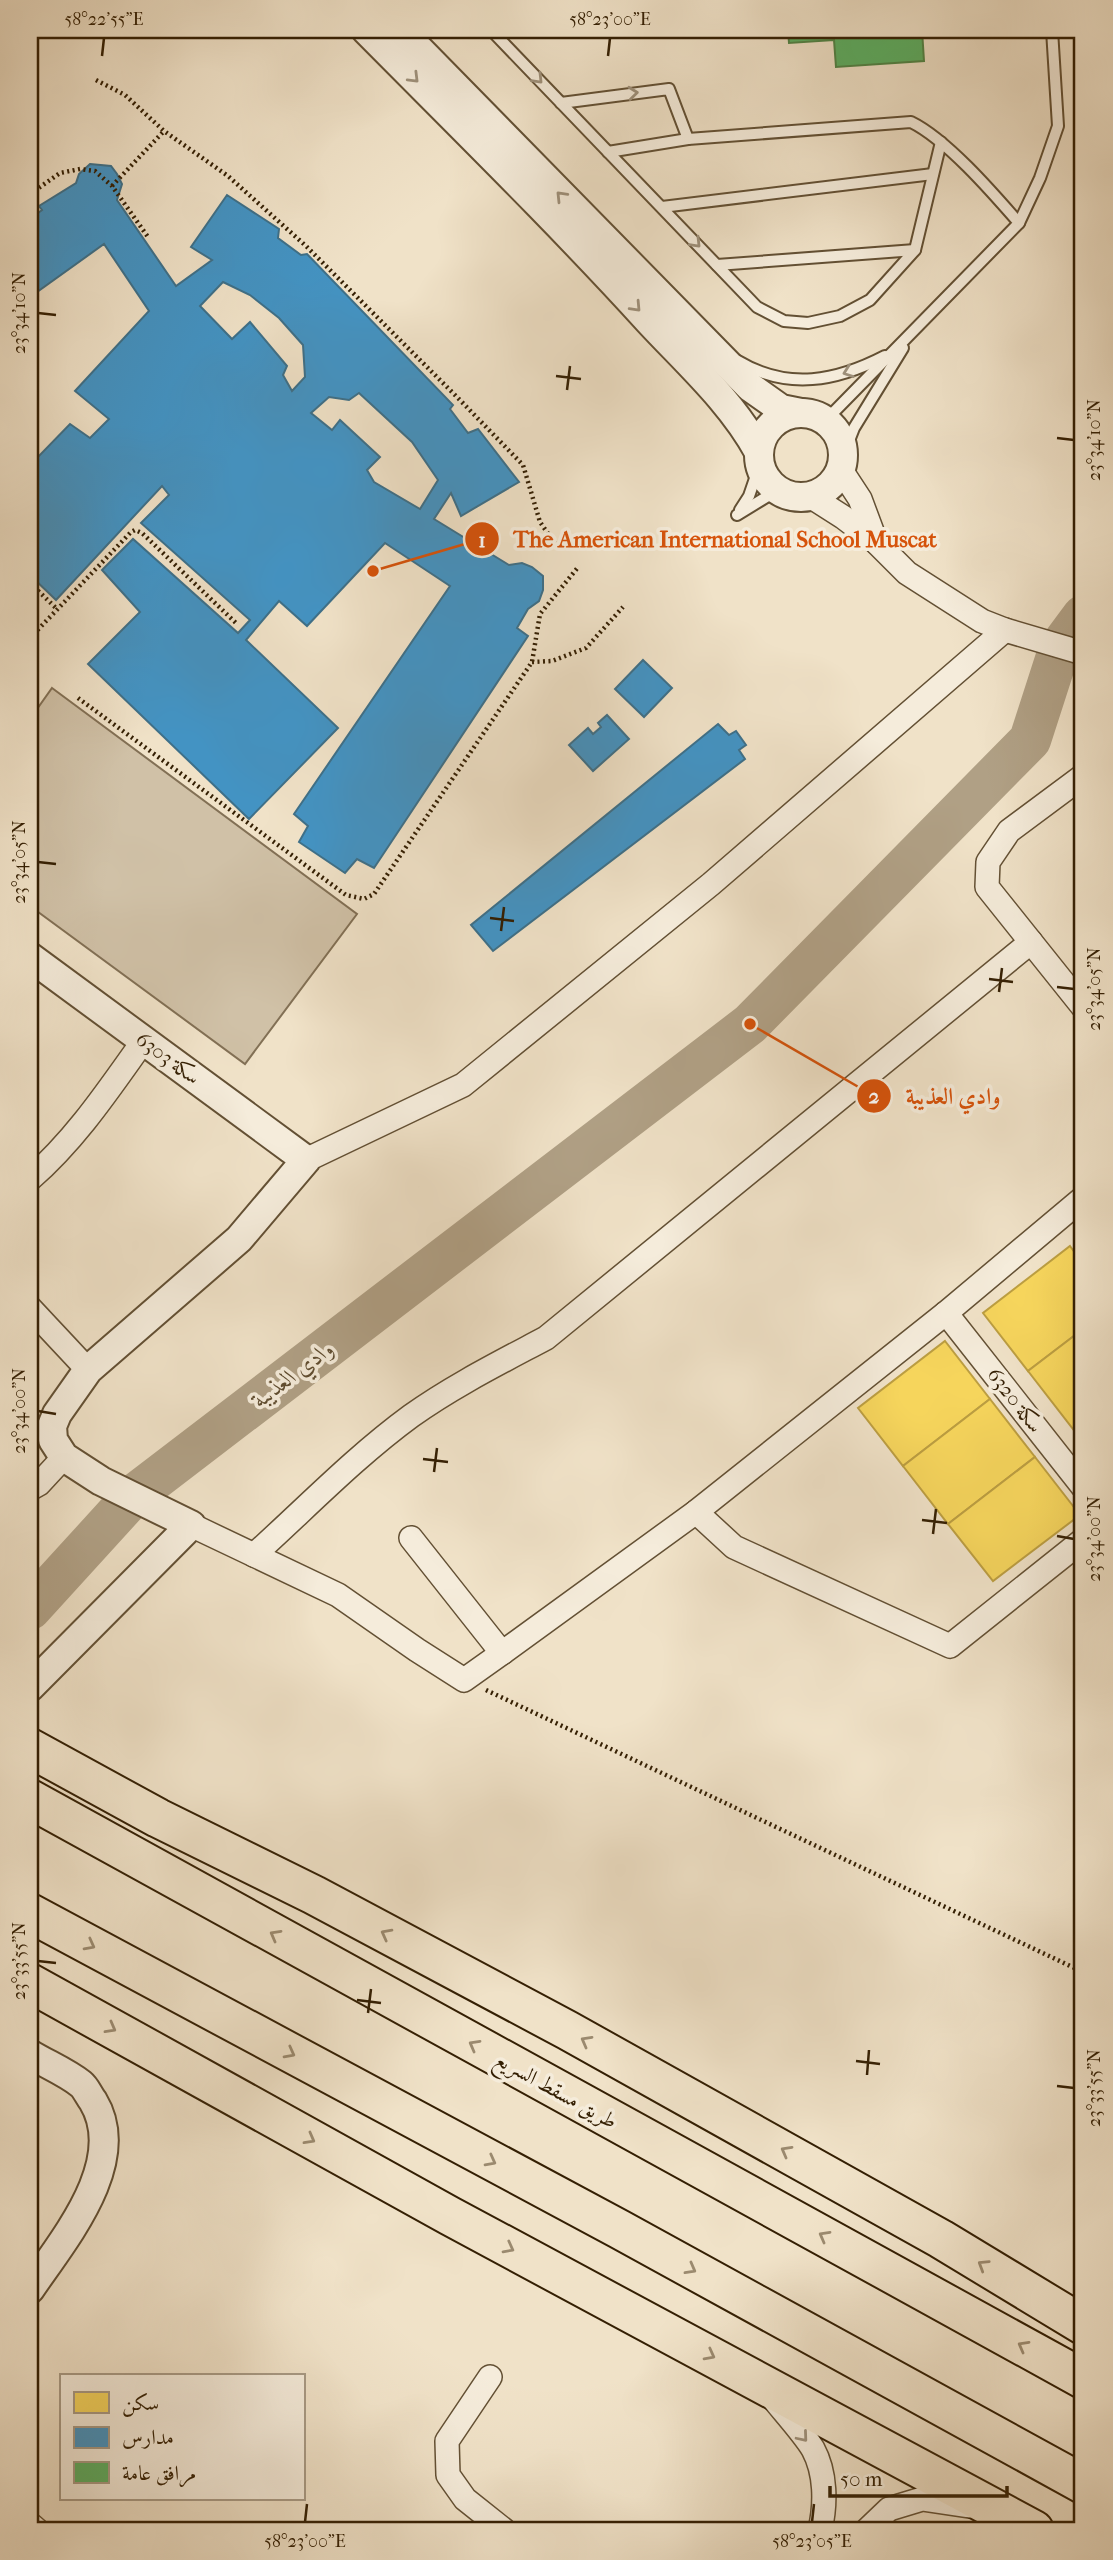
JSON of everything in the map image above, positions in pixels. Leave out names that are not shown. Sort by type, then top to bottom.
[{"type":"highway","points":[[30,1720],[102,1776]]},
{"type":"highway","points":[[30,1748],[102,1776],[314,1895],[784,2150],[941,2239],[1083,2325]]},
{"type":"highway","name":"طريق مسقط السريع","points":[[30,1799],[1083,2379]]},
{"type":"highway","points":[[30,1913],[619,2229],[1083,2484]]},
{"type":"highway","points":[[30,1983],[450,2216],[1034,2530]]},
{"type":"street","points":[[366,30],[590,257],[720,398],[745,427],[770,484],[843,517],[876,542],[907,573],[982,621],[1083,653]]},
{"type":"street","points":[[400,30],[707,344],[766,400],[781,408],[813,417],[835,430],[841,442],[842,463],[860,499],[876,542]]},
{"type":"street","points":[[759,458],[762,439],[778,420],[813,417]]},
{"type":"street","points":[[799,496],[823,491],[834,482],[842,463]]},
{"type":"street","points":[[1005,630],[711,884],[463,1085],[306,1160],[239,1239],[88,1370],[57,1414],[52,1426],[53,1440],[64,1457],[101,1481],[338,1595],[416,1650],[464,1679],[696,1512],[946,1313],[1083,1198]]},
{"type":"street","points":[[1083,776],[1009,831],[988,862],[987,887],[1083,1007]]},
{"type":"street","points":[[254,1555],[353,1464],[411,1416],[469,1380],[546,1338],[1031,942]]},
{"type":"street","name":"سكة 6303","points":[[30,957],[306,1160]]},
{"type":"street","points":[[30,1179],[65,1146],[144,1040]]},
{"type":"street","points":[[30,1308],[88,1370]]},
{"type":"street","name":"سكة 6320","points":[[946,1313],[1083,1487]]},
{"type":"street","points":[[30,1489],[64,1457]]},
{"type":"street","points":[[696,1512],[734,1547],[950,1646],[1083,1540]]},
{"type":"street","points":[[30,1687],[191,1525]]},
{"type":"street","points":[[411,1538],[502,1653]]},
{"type":"street","points":[[30,2054],[82,2085],[98,2109],[104,2137],[103,2162],[93,2188],[30,2289]]},
{"type":"street","points":[[489,2377],[447,2441],[448,2475],[465,2499],[504,2530]]},
{"type":"street","points":[[762,2383],[813,2448],[822,2473],[824,2502],[820,2530]]},
{"type":"street","points":[[867,2530],[889,2509],[922,2499],[1001,2512]]},
{"type":"street","points":[[30,2524],[37,2530]]},
{"type":"lane","points":[[491,30],[757,307],[784,321],[824,321],[856,309],[870,300],[915,250],[941,142]]},
{"type":"lane","points":[[813,417],[907,340],[1019,223],[1040,178],[1058,126],[1052,30]]},
{"type":"lane","points":[[561,103],[597,96],[669,89],[688,139]]},
{"type":"lane","points":[[608,152],[688,139],[911,121],[927,129],[941,142],[1019,223]]},
{"type":"lane","points":[[662,207],[933,174]]},
{"type":"lane","points":[[717,265],[915,250]]},
{"type":"lane","points":[[707,344],[766,374],[796,380],[823,379],[845,374],[885,356],[907,340]]},
{"type":"lane","points":[[842,463],[854,428],[881,388],[907,340]]},
{"type":"lane","points":[[759,458],[749,496],[737,515],[768,496],[799,496]]},
{"type":"path","points":[[96,80],[125,95],[164,131],[228,176],[306,246],[523,465],[540,522],[556,545]]},
{"type":"path","points":[[112,186],[164,131]]},
{"type":"path","points":[[30,194],[60,173],[80,169],[95,171],[112,186],[148,237]]},
{"type":"path","points":[[30,638],[135,530],[142,533],[237,624]]},
{"type":"path","points":[[78,698],[346,895],[364,899],[374,894],[532,662],[540,614],[579,566]]},
{"type":"path","points":[[30,583],[57,609]]},
{"type":"path","points":[[532,662],[552,661],[586,648],[623,607]]},
{"type":"path","points":[[464,1679],[1083,1972]]},
{"type":"shaded area","points":[[52,688],[357,914],[245,1064],[30,906],[30,719]]},
{"type":"building: سكن","points":[[1070,1246],[1083,1264],[1083,1329],[1028,1371],[983,1313]]},
{"type":"building: سكن","points":[[1083,1329],[1083,1421],[1073,1429],[1028,1371]]},
{"type":"building: سكن","points":[[945,1341],[990,1399],[903,1466],[858,1408]]},
{"type":"building: سكن","points":[[990,1399],[1035,1457],[948,1524],[903,1466]]},
{"type":"building: سكن","points":[[1035,1457],[1080,1515],[993,1581],[948,1524]]},
{"type":"building: مدارس","points":[[90,164],[111,166],[122,184],[117,200],[176,286],[212,260],[191,247],[227,195],[279,229],[278,238],[301,255],[307,254],[453,405],[450,409],[468,433],[478,429],[519,482],[461,516],[451,493],[434,519],[509,565],[522,563],[532,567],[543,576],[543,590],[539,601],[528,609],[517,628],[528,636],[374,868],[357,859],[345,873],[299,842],[308,826],[294,814],[450,586],[385,543],[307,626],[279,601],[246,640],[338,728],[249,819],[88,664],[140,612],[102,570],[133,539],[238,633],[250,620],[141,523],[169,495],[162,486],[56,600],[30,575],[30,449],[39,456],[70,424],[90,438],[109,419],[75,391],[149,311],[104,244],[30,297],[30,219],[42,210],[39,206],[76,183],[79,174]],"holes":[[[223,282],[250,295],[279,318],[303,345],[305,377],[292,391],[283,375],[287,366],[250,322],[232,339],[200,306]],[[359,393],[412,442],[438,480],[420,509],[374,482],[367,470],[380,457],[340,420],[332,430],[311,413],[329,397],[349,400]]]},
{"type":"building: مدارس","points":[[643,660],[672,688],[644,717],[615,689]]},
{"type":"building: مدارس","points":[[607,715],[629,739],[593,771],[569,745],[588,728],[593,734],[601,727],[598,723]]},
{"type":"building: مدارس","points":[[718,724],[729,735],[736,731],[746,745],[739,750],[745,759],[493,951],[471,925]]},
{"type":"building: مرافق عامة","points":[[788,30],[922,30],[924,61],[836,67],[834,40],[789,43]]},
{"type":"waterway","name":"وادي العذيبة","points":[[30,1609],[133,1496],[750,1024],[1030,740],[1060,647],[1083,616]]},
{"type":"place","name":"The American International School Muscat","points":[[373,571]]},
{"type":"place","name":"وادي العذيبة","points":[[750,1024]]}]
